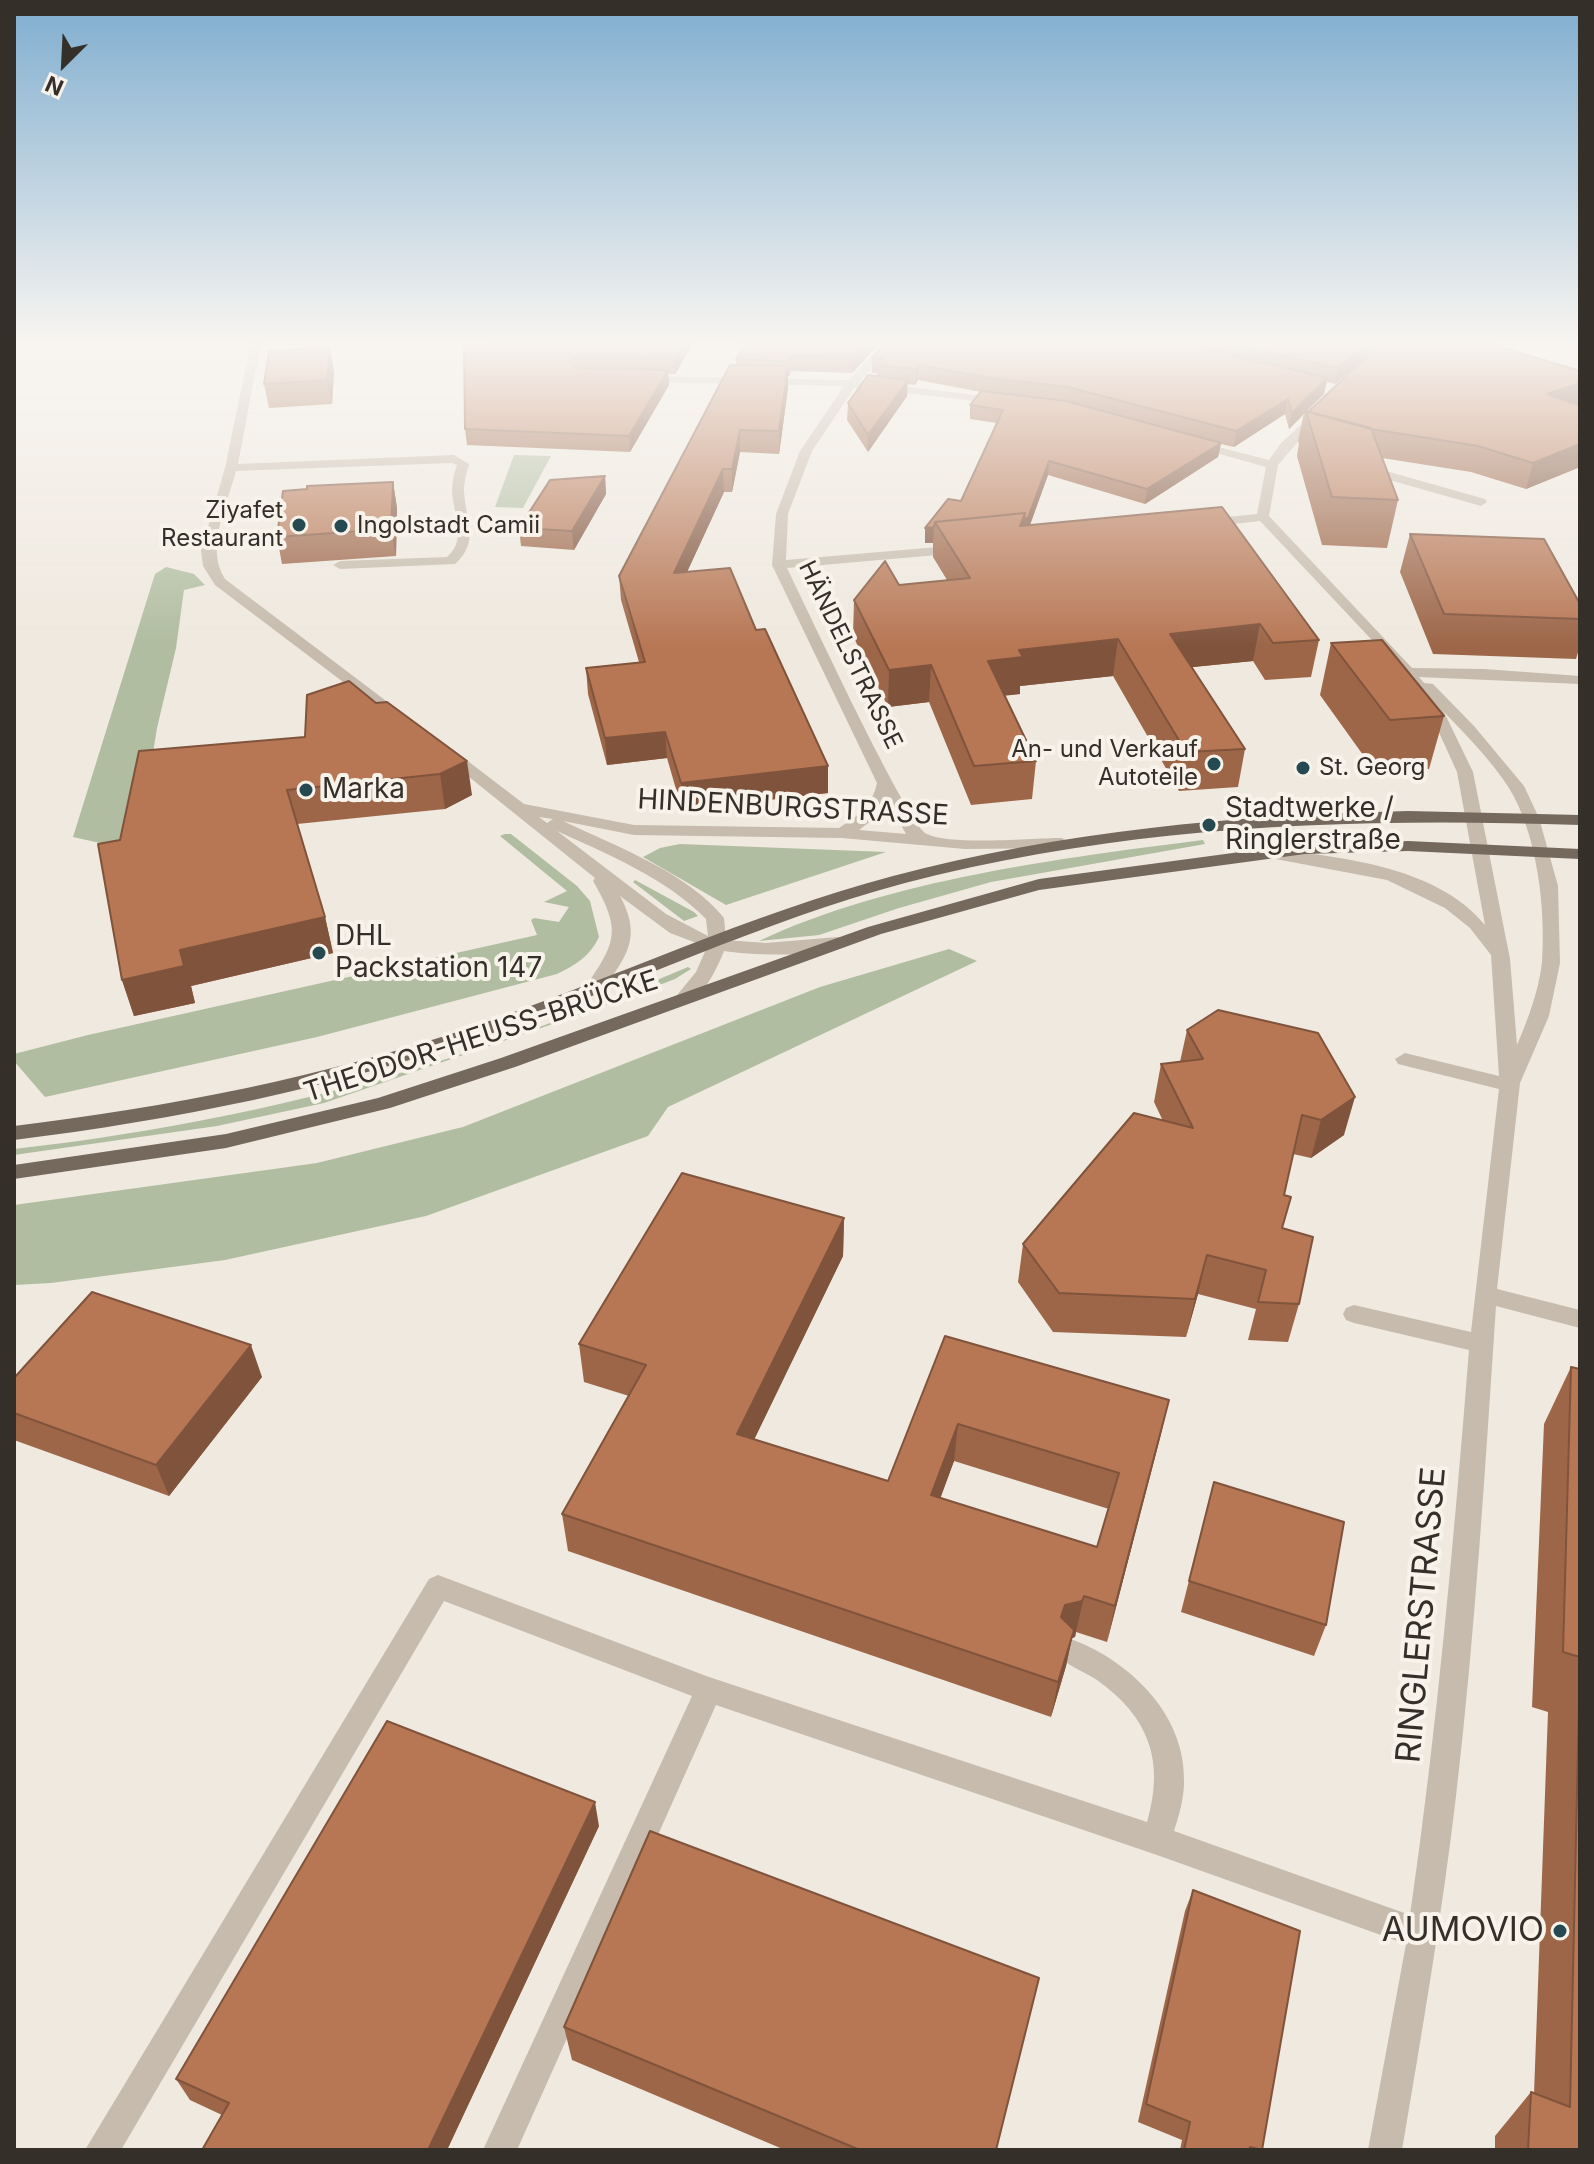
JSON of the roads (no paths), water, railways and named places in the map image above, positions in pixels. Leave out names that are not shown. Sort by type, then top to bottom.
[{"type":"main road","name":"HINDENBURGSTRASSE","points":[[592,991],[776,919],[894,881],[1062,843],[1262,821],[1473,815],[1580,820]]},
{"type":"main road","name":"HINDENBURGSTRASSE","points":[[682,1000],[838,943],[1030,886],[1265,852],[1341,848],[1480,848],[1580,854]]},
{"type":"main road","name":"THEODOR-HEUSS-BRÜCKE","points":[[14,1133],[183,1107],[319,1078],[466,1036],[592,991]]},
{"type":"main road","name":"THEODOR-HEUSS-BRÜCKE","points":[[21,1171],[161,1152],[306,1125],[432,1088],[682,1000]]},
{"type":"street","points":[[236,443],[208,551],[210,566],[220,582],[409,724]]},
{"type":"street","name":"HÄNDELSTRASSE","points":[[811,443],[791,486],[782,514],[779,565],[885,783],[914,833],[927,842]]},
{"type":"street","points":[[1196,443],[1272,465]]},
{"type":"street","points":[[1189,525],[1263,517],[1272,465],[1288,443]]},
{"type":"street","points":[[1285,446],[1302,451]]},
{"type":"street","points":[[231,468],[454,459],[463,464],[458,489],[466,539],[460,555],[450,561],[340,565]]},
{"type":"street","points":[[1346,463],[1481,502]]},
{"type":"street","name":"RINGLERSTRASSE","points":[[1263,517],[1409,672],[1440,697],[1516,786],[1531,818],[1551,898],[1551,963],[1539,1016],[1510,1085]]},
{"type":"street","points":[[779,565],[973,547]]},
{"type":"street","points":[[1409,672],[1484,673],[1580,680]]},
{"type":"street","name":"RINGLERSTRASSE","points":[[1385,2150],[1423,1935],[1450,1715],[1485,1295],[1510,1085],[1501,959],[1465,772],[1446,729],[1409,672]]},
{"type":"street","name":"HINDENBURGSTRASSE","points":[[434,743],[523,808],[596,870],[682,932],[716,943],[760,951],[838,943]]},
{"type":"street","name":"HÄNDELSTRASSE","points":[[842,833],[874,813],[883,799],[885,783]]},
{"type":"street","name":"HINDENBURGSTRASSE","points":[[523,808],[634,830],[842,833],[927,842],[1062,843]]},
{"type":"street","name":"HINDENBURGSTRASSE","points":[[523,808],[617,854],[697,901],[715,918],[718,926],[716,943]]},
{"type":"street","points":[[1265,852],[1339,864],[1403,879],[1471,919],[1486,934],[1501,959]]},
{"type":"street","points":[[592,991],[619,954],[625,928],[622,914],[596,870]]},
{"type":"street","points":[[682,1000],[705,972],[716,943]]},
{"type":"street","points":[[1405,1059],[1510,1085]]},
{"type":"street","points":[[1485,1295],[1580,1319]]},
{"type":"street","points":[[1354,1314],[1481,1344]]},
{"type":"street","points":[[102,2150],[438,1587],[709,1690],[1157,1840],[1423,1935]]},
{"type":"street","points":[[1071,1651],[1095,1661],[1125,1684],[1147,1711],[1164,1745],[1170,1778],[1157,1840]]},
{"type":"street","points":[[500,2150],[709,1690]]},
{"type":"place","name":"Ziyafet Restaurant","points":[[299,525]]},
{"type":"place","name":"Ingolstadt Camii","points":[[341,526]]},
{"type":"place","name":"An- und Verkauf Autoteile","points":[[1214,764]]},
{"type":"place","name":"St. Georg","points":[[1303,768]]},
{"type":"place","name":"Marka","points":[[306,790]]},
{"type":"place","name":"Stadtwerke / Ringlerstraße","points":[[1209,825]]},
{"type":"place","name":"DHL Packstation 147","points":[[319,953]]},
{"type":"place","name":"AUMOVIO","points":[[1560,1931]]}]
